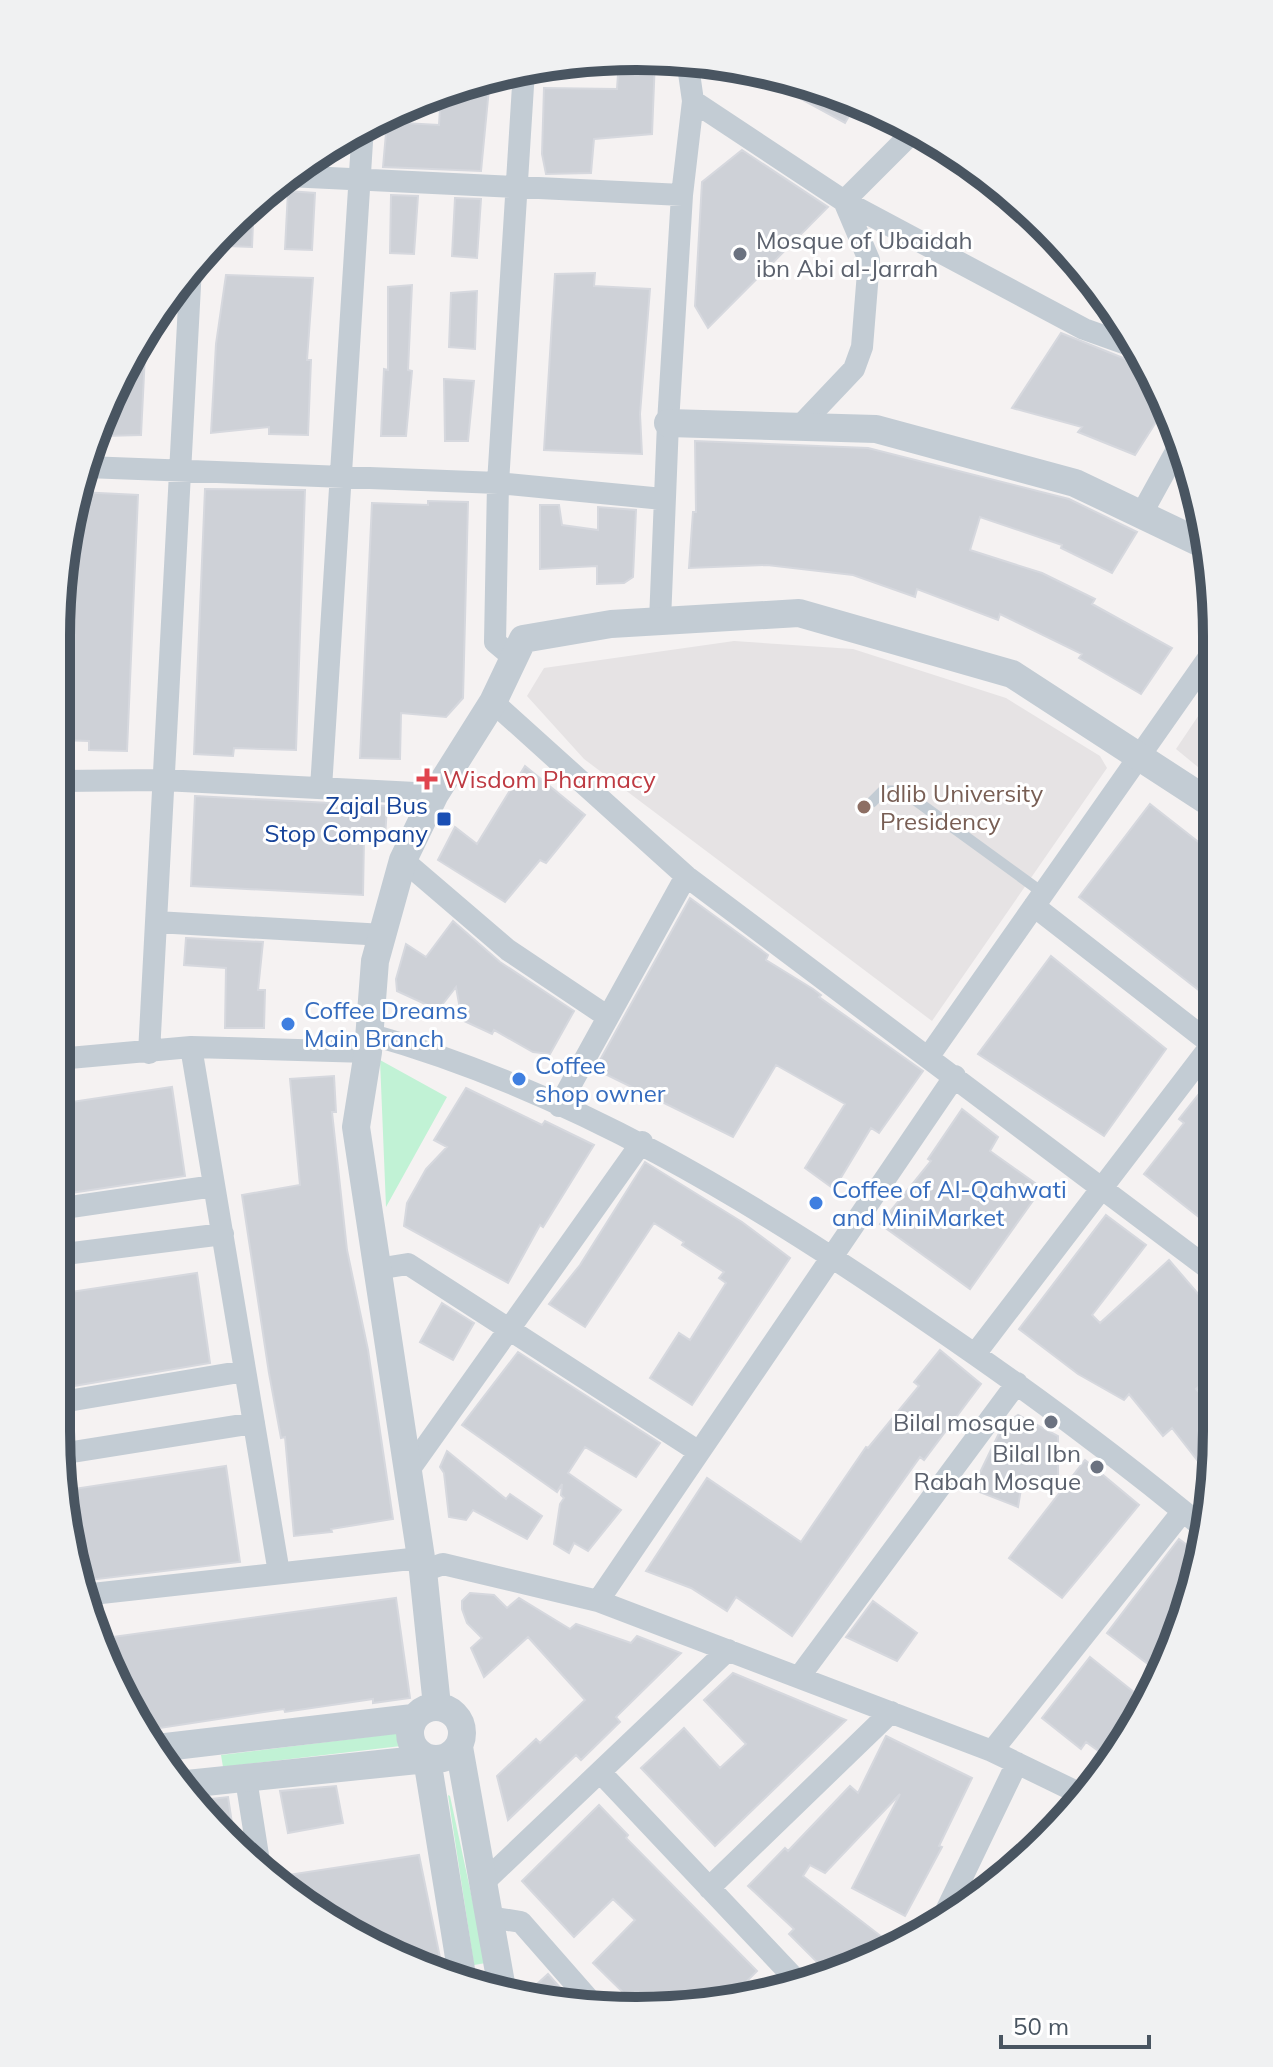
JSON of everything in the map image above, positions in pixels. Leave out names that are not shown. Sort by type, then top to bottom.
[{"type":"street","points":[[660,621],[663,499],[682,195],[693,101],[689,73]]},
{"type":"street","points":[[514,658],[495,642],[498,483],[523,82]]},
{"type":"street","points":[[693,101],[844,201],[1084,329],[1120,342]]},
{"type":"street","points":[[844,201],[906,139]]},
{"type":"street","points":[[321,788],[362,141]]},
{"type":"street","points":[[306,177],[682,195]]},
{"type":"street","points":[[799,427],[854,369],[862,347],[869,260],[844,201]]},
{"type":"street","points":[[149,1053],[190,289]]},
{"type":"street","points":[[668,423],[876,429],[1075,483],[1194,539]]},
{"type":"street","points":[[1142,513],[1174,456]]},
{"type":"street","points":[[96,468],[498,483],[663,499]]},
{"type":"street","points":[[461,1969],[427,1759],[414,1749],[410,1734],[425,1712],[422,1564],[356,1127],[369,1043],[375,961],[403,860],[435,794],[493,702],[523,639],[611,624],[799,613],[1012,674],[1203,798]]},
{"type":"street","points":[[929,1056],[1203,665]]},
{"type":"street","points":[[493,702],[686,876],[1203,1264]]},
{"type":"street","points":[[70,781],[163,780],[435,794]]},
{"type":"street","points":[[403,860],[508,950],[608,1017]]},
{"type":"street","points":[[559,1106],[686,876]]},
{"type":"street","points":[[1038,899],[1203,1037]]},
{"type":"street","points":[[156,922],[384,935]]},
{"type":"street","points":[[70,1058],[191,1047],[369,1043],[424,1049],[642,1142],[833,1256],[1017,1383],[1195,1521]]},
{"type":"street","points":[[191,1047],[279,1573]]},
{"type":"street","points":[[975,1354],[1203,1058]]},
{"type":"street","points":[[598,1601],[955,1076]]},
{"type":"street","points":[[407,1473],[512,1330],[642,1142]]},
{"type":"street","points":[[70,1207],[214,1186]]},
{"type":"street","points":[[70,1253],[223,1234]]},
{"type":"street","points":[[377,1269],[408,1264],[699,1452]]},
{"type":"street","points":[[70,1401],[245,1371]]},
{"type":"street","points":[[799,1677],[1017,1383]]},
{"type":"street","points":[[71,1452],[254,1423]]},
{"type":"street","points":[[992,1751],[1183,1511]]},
{"type":"street","points":[[94,1594],[279,1573],[443,1564],[598,1601],[992,1751],[1073,1790]]},
{"type":"street","points":[[483,1883],[728,1650]]},
{"type":"street","points":[[166,1747],[425,1712],[454,1713],[462,1729],[459,1747],[500,1980]]},
{"type":"street","points":[[709,1888],[891,1712]]},
{"type":"street","points":[[194,1784],[445,1758],[459,1747]]},
{"type":"street","points":[[950,1903],[1017,1763]]},
{"type":"street","points":[[600,1772],[792,1975]]},
{"type":"street","points":[[246,1779],[257,1851]]},
{"type":"street","points":[[489,1917],[521,1922],[585,1994]]},
{"type":"lane","points":[[872,802],[883,791],[896,791],[911,797],[1038,899]]},
{"type":"shaded area","name":"Idlib University Presidency","points":[[734,641],[853,649],[1006,698],[1100,756],[1107,768],[932,1021],[584,759],[527,696],[544,668]]},
{"type":"shaded area","points":[[1203,709],[1203,771],[1176,749]]},
{"type":"green space","points":[[380,1060],[447,1097],[386,1207]]},
{"type":"green space","points":[[400,1733],[401,1746],[223,1767],[221,1755]]},
{"type":"green space","points":[[450,1796],[486,1963],[474,1965]]},
{"type":"building","points":[[618,70],[655,70],[652,134],[594,139],[591,173],[546,174],[542,154],[544,88],[617,89]]},
{"type":"building","points":[[489,89],[481,171],[383,167],[386,128],[398,123],[439,125],[440,105]]},
{"type":"building","points":[[790,93],[819,100],[851,112],[845,123]]},
{"type":"building","name":"Mosque of Ubaidah ibn Abi al-Jarrah","points":[[742,150],[828,207],[708,328],[695,306],[702,182]]},
{"type":"building","points":[[288,191],[315,193],[312,250],[285,249]]},
{"type":"building","points":[[391,195],[418,196],[414,254],[390,253]]},
{"type":"building","points":[[455,198],[481,199],[477,258],[452,256]]},
{"type":"building","points":[[253,220],[252,247],[227,246],[236,236]]},
{"type":"building","points":[[595,273],[594,286],[650,289],[640,414],[642,454],[544,450],[555,274]]},
{"type":"building","points":[[226,275],[313,278],[307,360],[311,360],[308,435],[269,434],[269,427],[211,433],[216,344]]},
{"type":"building","points":[[412,285],[408,370],[412,371],[406,436],[381,436],[384,369],[388,370],[388,287]]},
{"type":"building","points":[[477,291],[475,349],[449,347],[451,293]]},
{"type":"building","points":[[1061,333],[1133,364],[1159,418],[1135,455],[1078,432],[1082,427],[1012,408]]},
{"type":"building","points":[[145,355],[141,435],[107,436]]},
{"type":"building","points":[[444,379],[474,381],[468,441],[445,441]]},
{"type":"building","points":[[695,441],[868,448],[1069,499],[1137,532],[1112,573],[1061,548],[1062,545],[980,517],[970,550],[1042,573],[1095,599],[1092,604],[1172,648],[1141,694],[1079,658],[1082,654],[1000,614],[998,620],[917,589],[915,597],[853,575],[767,565],[689,568],[693,512],[696,512]]},
{"type":"building","points":[[205,489],[305,490],[296,750],[234,748],[233,756],[194,754]]},
{"type":"building","points":[[88,492],[138,495],[127,751],[89,750],[89,741],[70,740],[71,599],[81,526]]},
{"type":"building","points":[[428,501],[468,502],[463,698],[446,717],[401,713],[400,759],[360,758],[372,503],[428,505]]},
{"type":"building","points":[[540,505],[559,505],[562,525],[598,530],[598,507],[636,510],[633,577],[624,583],[597,584],[597,566],[540,569]]},
{"type":"building","points":[[525,766],[585,815],[546,863],[540,860],[505,902],[438,860],[455,827],[477,844]]},
{"type":"building","points":[[195,796],[387,806],[385,838],[364,837],[363,895],[191,886]]},
{"type":"building","points":[[1150,804],[1203,846],[1203,993],[1079,897]]},
{"type":"building","points":[[690,898],[768,955],[766,960],[813,989],[821,995],[819,997],[923,1071],[879,1133],[871,1128],[834,1189],[805,1168],[845,1104],[776,1065],[733,1137],[595,1069]]},
{"type":"building","points":[[453,921],[500,962],[574,1011],[550,1054],[533,1052],[494,1030],[492,1034],[462,1020],[456,987],[438,1010],[397,991],[396,979],[406,944],[426,957]]},
{"type":"building","points":[[186,938],[263,942],[258,990],[265,990],[264,1028],[225,1028],[226,968],[184,965]]},
{"type":"building","points":[[1051,956],[1166,1049],[1104,1136],[978,1054]]},
{"type":"building","points":[[334,1076],[336,1112],[332,1112],[347,1250],[368,1350],[393,1519],[331,1529],[332,1532],[294,1536],[285,1437],[281,1438],[269,1373],[242,1195],[300,1185],[290,1079]]},
{"type":"building","points":[[172,1087],[185,1176],[70,1193],[70,1102]]},
{"type":"building","points":[[466,1088],[542,1125],[545,1121],[594,1145],[543,1227],[540,1225],[508,1283],[404,1226],[407,1203],[426,1169],[447,1147],[434,1140]]},
{"type":"building","points":[[1203,1089],[1203,1220],[1144,1174],[1184,1123],[1179,1119]]},
{"type":"building","points":[[962,1109],[998,1137],[990,1151],[1042,1188],[970,1289],[880,1224],[931,1161],[928,1159]]},
{"type":"building","points":[[645,1162],[742,1222],[790,1258],[692,1405],[650,1378],[679,1333],[690,1340],[726,1283],[719,1278],[724,1272],[682,1245],[684,1242],[654,1223],[585,1327],[549,1304],[580,1265]]},
{"type":"building","points":[[1106,1215],[1146,1245],[1092,1315],[1100,1323],[1169,1260],[1203,1299],[1203,1384],[1196,1389],[1203,1397],[1202,1466],[1172,1428],[1163,1436],[1129,1394],[1124,1400],[1078,1374],[1019,1329]]},
{"type":"building","points":[[197,1273],[210,1363],[70,1387],[70,1292]]},
{"type":"building","points":[[442,1303],[474,1323],[453,1360],[420,1342]]},
{"type":"building","points":[[940,1350],[981,1384],[924,1460],[920,1457],[792,1636],[736,1597],[727,1611],[691,1588],[646,1571],[707,1478],[801,1542],[866,1447],[919,1386],[914,1382]]},
{"type":"building","points":[[518,1352],[660,1443],[636,1477],[585,1447],[568,1473],[621,1510],[588,1551],[574,1543],[569,1553],[554,1544],[560,1504],[564,1498],[561,1495],[562,1484],[557,1492],[462,1425]]},
{"type":"building","points":[[1018,1415],[1058,1436],[1058,1478],[1022,1483],[1018,1507],[972,1489],[1003,1425]]},
{"type":"building","points":[[447,1451],[506,1499],[510,1494],[542,1516],[527,1539],[473,1510],[466,1520],[449,1517],[444,1473],[440,1467]]},
{"type":"building","points":[[1085,1460],[1139,1505],[1062,1598],[1009,1558]]},
{"type":"building","points":[[226,1466],[240,1562],[90,1580],[73,1489]]},
{"type":"building","points":[[1179,1539],[1191,1548],[1173,1613],[1151,1667],[1107,1633]]},
{"type":"building","points":[[470,1593],[494,1595],[507,1608],[519,1598],[570,1629],[576,1624],[631,1643],[637,1636],[681,1653],[616,1717],[620,1722],[581,1760],[576,1755],[508,1820],[497,1776],[536,1739],[540,1743],[585,1700],[528,1637],[484,1677],[471,1648],[482,1638],[467,1623],[462,1609],[462,1601]]},
{"type":"building","points":[[396,1598],[410,1698],[373,1703],[373,1699],[285,1712],[284,1709],[155,1729],[128,1681],[109,1637]]},
{"type":"building","points":[[873,1601],[917,1633],[897,1661],[846,1637]]},
{"type":"building","points":[[1090,1657],[1137,1695],[1102,1753],[1086,1742],[1081,1749],[1042,1718]]},
{"type":"building","points":[[733,1673],[846,1720],[715,1846],[641,1768],[684,1728],[720,1768],[746,1744],[704,1700]]},
{"type":"building","points":[[886,1736],[972,1778],[939,1846],[942,1847],[905,1916],[852,1888],[900,1794],[825,1873],[810,1865],[803,1876],[885,1940],[821,1966],[789,1934],[794,1929],[748,1886],[785,1848],[788,1851],[850,1786],[858,1793]]},
{"type":"building","points":[[336,1786],[343,1823],[288,1833],[280,1791]]},
{"type":"building","points":[[228,1797],[233,1827],[211,1804],[207,1799]]},
{"type":"building","points":[[599,1805],[628,1835],[626,1838],[757,1971],[741,1987],[674,1996],[627,1997],[593,1963],[635,1920],[613,1899],[574,1937],[522,1881]]},
{"type":"building","points":[[419,1855],[441,1962],[353,1921],[288,1875]]},
{"type":"building","points":[[548,1974],[564,1992],[563,1992],[533,1987]]},
{"type":"place","name":"Mosque of Ubaidah ibn Abi al-Jarrah","points":[[740,254]]},
{"type":"place","name":"Wisdom Pharmacy","points":[[427,779]]},
{"type":"place","name":"Idlib University Presidency","points":[[864,807]]},
{"type":"place","name":"Zajal Bus Stop Company","points":[[444,819]]},
{"type":"place","name":"Coffee Dreams Main Branch","points":[[288,1024]]},
{"type":"place","name":"Coffee shop owner","points":[[519,1079]]},
{"type":"place","name":"Coffee of Al-Qahwati and MiniMarket","points":[[816,1203]]},
{"type":"place","name":"Bilal mosque","points":[[1051,1422]]},
{"type":"place","name":"Bilal Ibn Rabah Mosque","points":[[1097,1467]]}]
